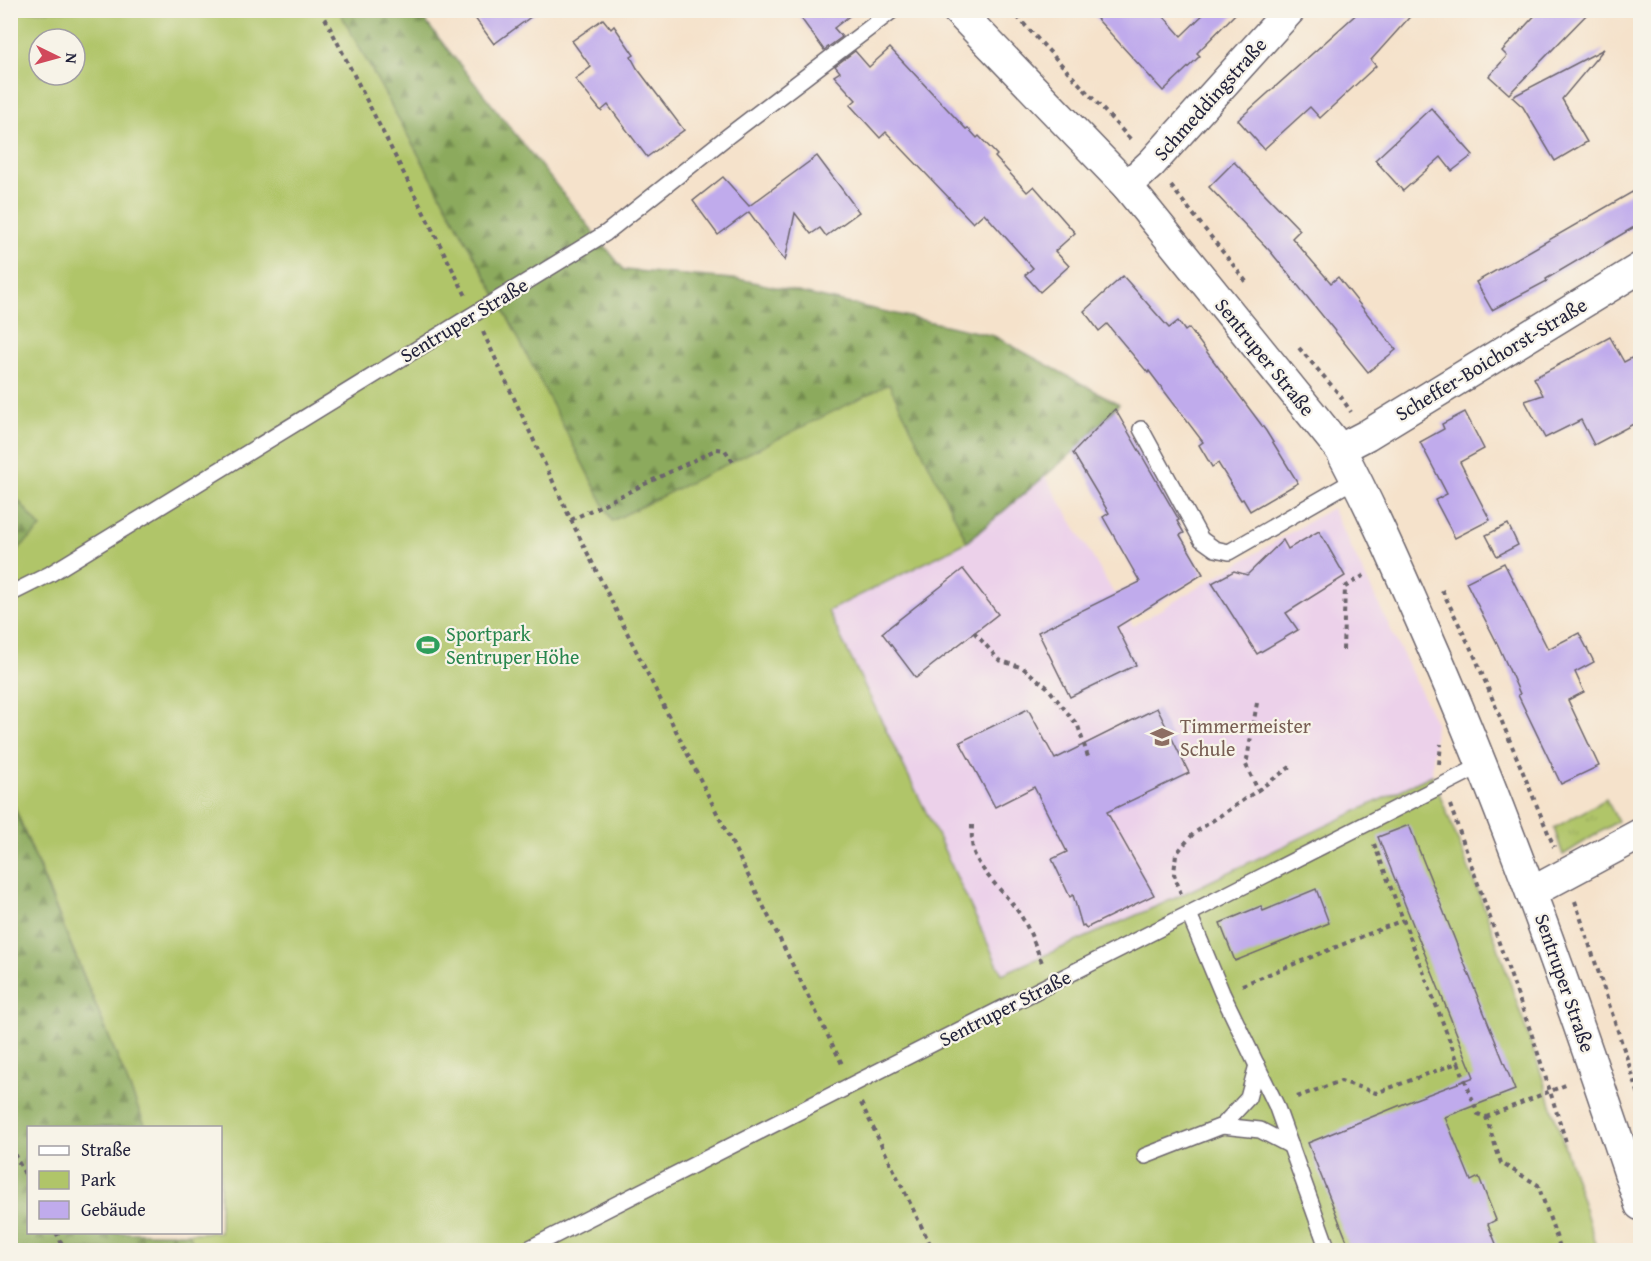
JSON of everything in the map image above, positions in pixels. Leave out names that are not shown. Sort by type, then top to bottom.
[{"type":"street","name":"Sentruper Straße","points":[[957,10],[1127,186],[1340,449],[1356,479],[1443,670],[1482,765],[1532,892],[1641,1205]]},
{"type":"street","name":"Schmeddingstraße","points":[[1127,186],[1152,163],[1290,10]]},
{"type":"street","name":"Scheffer-Boichorst-Straße","points":[[1340,449],[1367,435],[1641,268]]},
{"type":"street","points":[[1532,892],[1641,834]]},
{"type":"lane","name":"Sentruper Straße","points":[[10,594],[50,574],[606,233],[893,10]]},
{"type":"lane","points":[[1141,429],[1201,539],[1215,549],[1229,552],[1356,479]]},
{"type":"lane","name":"Sentruper Straße","points":[[526,1251],[1482,765]]},
{"type":"lane","points":[[1189,914],[1222,993],[1276,1105],[1328,1251]]},
{"type":"lane","points":[[1145,1155],[1222,1125],[1248,1098],[1257,1065]]},
{"type":"lane","points":[[1222,1125],[1260,1130],[1291,1146]]},
{"type":"path","points":[[321,10],[458,277],[571,520],[933,1251]]},
{"type":"path","points":[[571,520],[717,449],[725,450],[733,462]]},
{"type":"path","points":[[1343,650],[1345,587],[1374,570]]},
{"type":"path","points":[[974,632],[999,660],[1023,668],[1053,694],[1078,726],[1089,760]]},
{"type":"path","points":[[1257,703],[1246,765],[1258,790]]},
{"type":"path","points":[[1441,740],[1439,772],[1443,785],[1551,1090],[1567,1145]]},
{"type":"path","points":[[1189,914],[1174,874],[1176,855],[1193,834],[1293,765]]},
{"type":"path","points":[[1366,824],[1478,1113],[1486,1117],[1501,1162],[1538,1185],[1561,1251]]},
{"type":"path","points":[[972,825],[974,852],[988,878],[1003,892],[1020,914],[1036,946],[1050,986]]},
{"type":"path","points":[[1222,993],[1403,920]]},
{"type":"path","points":[[1276,1105],[1341,1081],[1376,1093],[1460,1062]]},
{"type":"path","points":[[1486,1117],[1596,1074]]},
{"type":"path","points":[[10,1146],[27,1178]]},
{"type":"path","points":[[57,1234],[66,1251]]},
{"type":"path","points":[[1626,1251],[1641,1245]]},
{"type":"shaded area","name":"Timmermeister Schule","points":[[1045,476],[1133,626],[1332,508],[1435,721],[1432,775],[1171,900],[1002,974],[828,611],[967,542]]},
{"type":"green space","name":"Sportpark Sentruper Höhe","points":[[10,11],[339,11],[498,299],[612,521],[889,384],[967,542],[828,611],[1002,974],[1171,900],[1432,775],[1486,912],[1598,1250],[197,1250],[189,1234],[222,1234],[222,1126],[146,1126],[11,798],[11,556],[41,528],[11,491]]},
{"type":"green space","points":[[339,11],[417,11],[624,270],[744,280],[994,336],[1119,404],[1077,449],[967,542],[889,385],[612,521],[498,299]]},
{"type":"green space","points":[[11,491],[41,528],[11,556]]},
{"type":"green space","points":[[10,798],[146,1126],[27,1126],[27,1234],[189,1234],[197,1250],[11,1250]]},
{"type":"green space","points":[[1606,799],[1618,821],[1563,855],[1554,828]]},
{"type":"building","points":[[469,10],[540,10],[494,44]]},
{"type":"building","points":[[795,10],[857,10],[834,28],[842,37],[824,50]]},
{"type":"building","points":[[1089,10],[1158,10],[1181,36],[1208,10],[1239,10],[1197,53],[1200,56],[1163,91]]},
{"type":"building","points":[[1361,10],[1416,10],[1371,60],[1376,66],[1320,118],[1310,107],[1264,149],[1238,120]]},
{"type":"building","points":[[1540,10],[1591,10],[1509,94],[1489,76],[1507,56],[1502,51]]},
{"type":"building","points":[[603,19],[611,29],[614,26],[634,55],[631,57],[637,68],[684,130],[647,157],[608,105],[601,111],[575,79],[591,67],[572,41]]},
{"type":"building","points":[[890,48],[966,129],[968,128],[977,138],[979,136],[1027,192],[1034,186],[1075,233],[1055,251],[1069,266],[1040,292],[1025,275],[1033,268],[984,213],[973,223],[886,132],[880,138],[850,105],[856,100],[834,76],[840,72],[835,66],[855,51],[869,67]]},
{"type":"building","points":[[1604,49],[1562,99],[1587,142],[1555,161],[1523,107],[1512,97]]},
{"type":"building","points":[[1431,108],[1473,155],[1452,171],[1441,157],[1403,191],[1375,160]]},
{"type":"building","points":[[817,156],[859,212],[826,236],[820,228],[811,234],[795,213],[785,261],[749,212],[718,235],[693,201],[723,177],[749,206]]},
{"type":"building","points":[[1234,162],[1300,230],[1292,238],[1331,283],[1338,277],[1396,350],[1368,372],[1270,251],[1209,187]]},
{"type":"building","points":[[1641,187],[1641,223],[1546,279],[1547,281],[1492,310],[1476,282]]},
{"type":"building","points":[[1123,276],[1169,328],[1178,321],[1185,331],[1189,328],[1266,431],[1298,483],[1250,511],[1218,463],[1212,467],[1199,445],[1203,442],[1149,371],[1148,373],[1107,324],[1099,331],[1084,311]]},
{"type":"building","points":[[1610,337],[1624,362],[1641,353],[1641,420],[1594,445],[1581,420],[1545,438],[1525,401],[1543,395],[1534,378]]},
{"type":"building","points":[[1115,409],[1179,520],[1177,521],[1184,533],[1180,535],[1203,574],[1117,627],[1136,665],[1070,697],[1038,632],[1140,582],[1103,517],[1109,513],[1073,453]]},
{"type":"building","points":[[1465,412],[1484,449],[1460,462],[1490,520],[1455,538],[1435,500],[1447,494],[1420,442],[1444,429],[1442,424]]},
{"type":"building","points":[[1508,524],[1518,545],[1497,556],[1486,535]]},
{"type":"building","points":[[1319,531],[1345,576],[1286,613],[1298,630],[1257,654],[1212,583],[1234,571],[1247,575],[1283,540],[1288,549]]},
{"type":"building","points":[[1504,563],[1548,649],[1579,633],[1594,662],[1575,672],[1584,692],[1568,700],[1599,766],[1561,784],[1518,695],[1520,694],[1498,645],[1466,582]]},
{"type":"building","points":[[963,569],[998,614],[916,678],[882,633]]},
{"type":"building","points":[[1157,708],[1189,773],[1107,812],[1154,895],[1086,928],[1082,926],[1073,895],[1070,897],[1052,859],[1067,852],[1034,787],[995,807],[960,742],[1028,709],[1055,759]]},
{"type":"building","points":[[1409,825],[1515,1090],[1445,1117],[1471,1181],[1479,1177],[1496,1220],[1488,1224],[1499,1251],[1351,1251],[1308,1143],[1474,1077],[1378,837]]},
{"type":"building","points":[[1316,889],[1329,923],[1235,961],[1220,923],[1261,906],[1263,911]]},
{"type":"place","name":"Sportpark Sentruper Höhe","points":[[428,645]]},
{"type":"place","name":"Timmermeister Schule","points":[[1162,737]]}]
